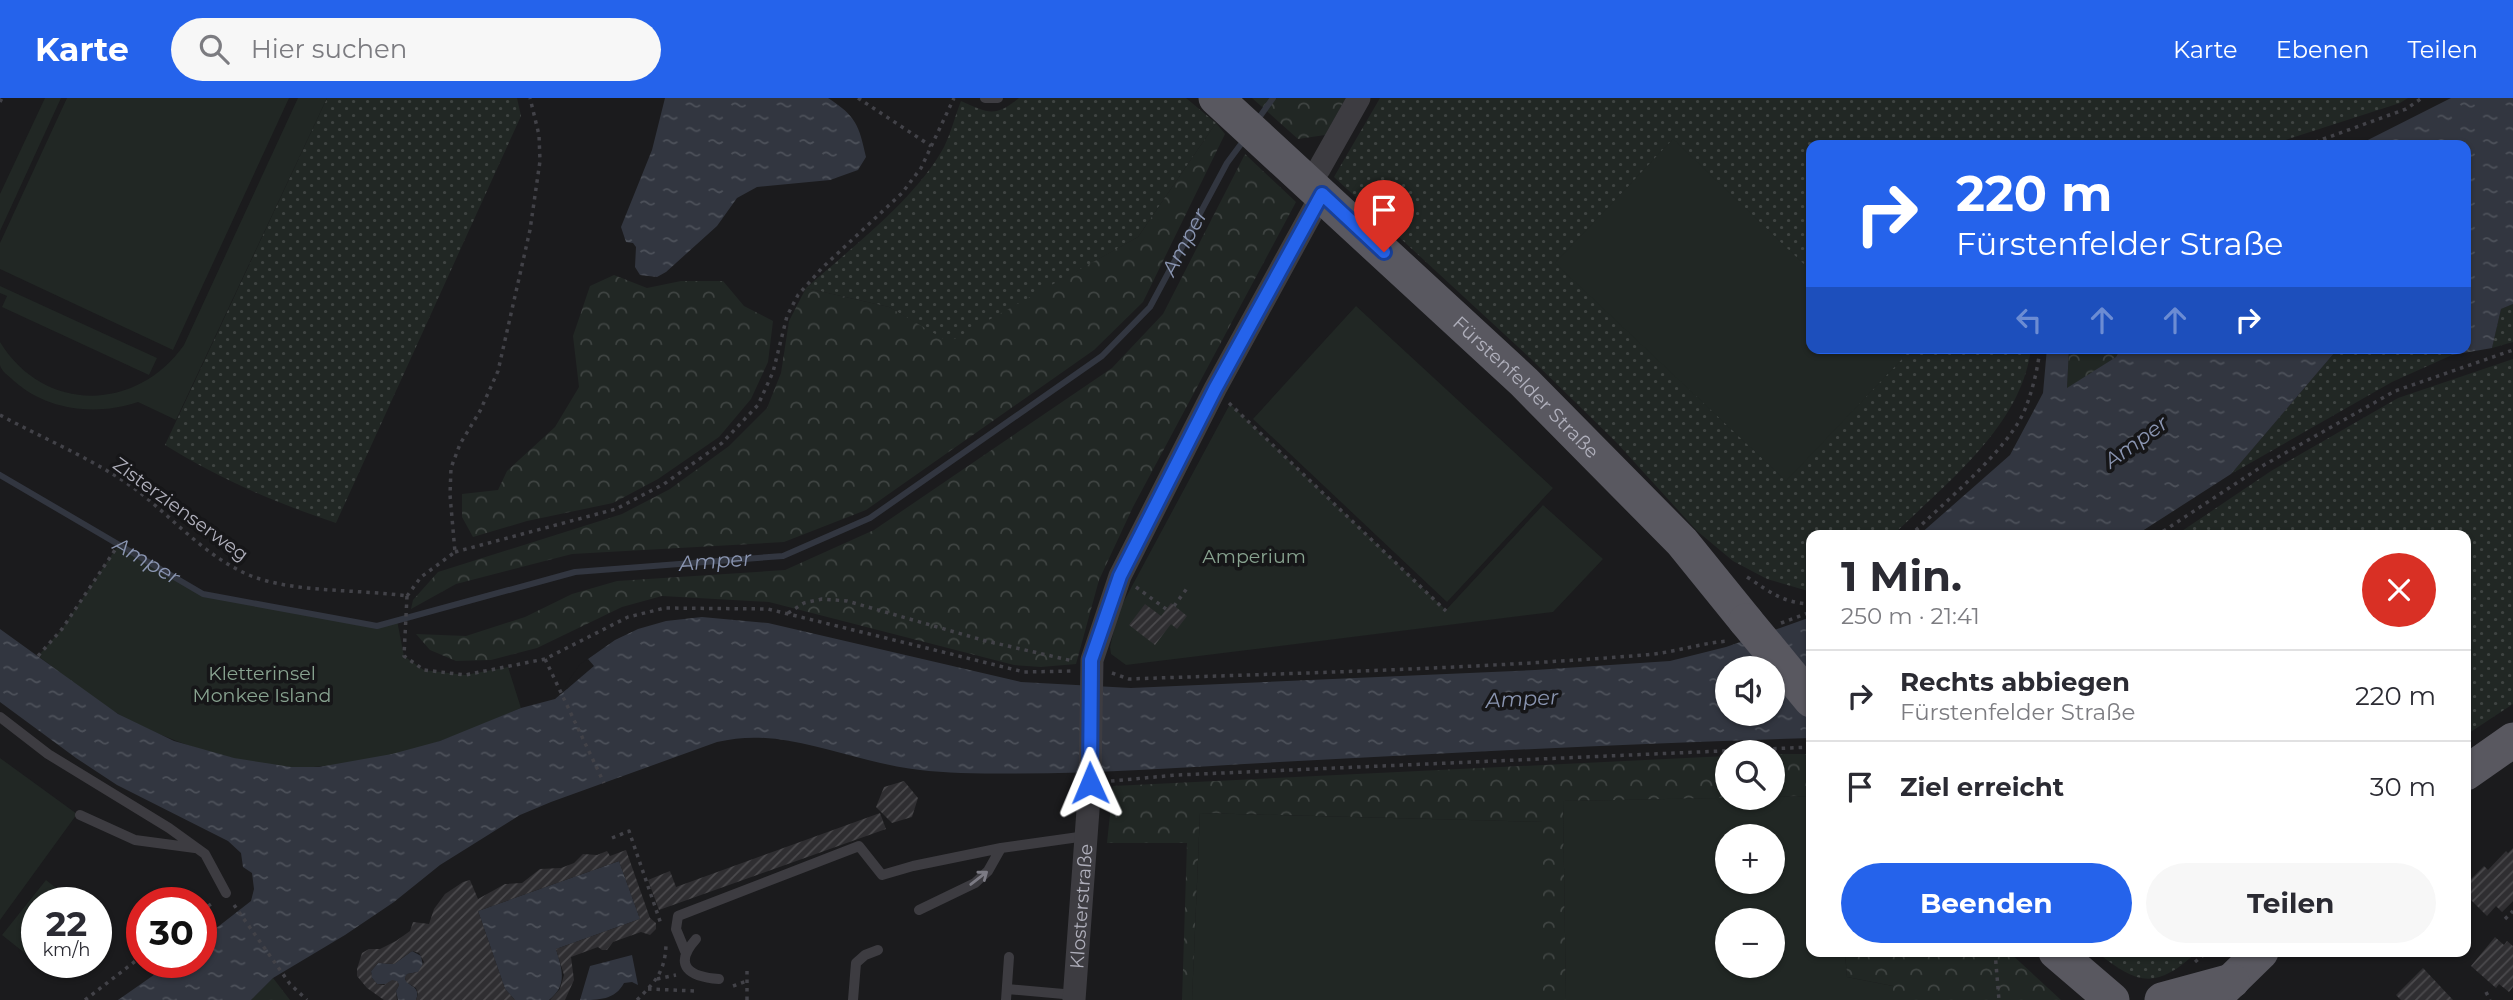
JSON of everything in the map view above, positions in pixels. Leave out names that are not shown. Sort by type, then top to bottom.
[{"type":"main road","name":"Fürstenfelder Straße","points":[[1222,103],[1524,382],[1682,542],[1743,631],[1806,695]]},
{"type":"main road","points":[[2471,769],[2513,740]]},
{"type":"main road","points":[[2062,957],[2105,993],[2139,1000]]},
{"type":"main road","points":[[2162,1000],[2222,990],[2256,957]]},
{"type":"street","name":"Klosterstraße","points":[[1075,998],[1090,777],[1090,674],[1107,610],[1120,576],[1315,188],[1319,169],[1359,98]]},
{"type":"lane","points":[[985,98],[998,98]]},
{"type":"lane","points":[[0,717],[48,754],[205,853],[226,893]]},
{"type":"lane","points":[[80,815],[135,840],[197,848]]},
{"type":"lane","points":[[719,979],[701,977],[690,971],[676,929],[678,916],[859,846],[882,875],[1001,848],[1086,836]]},
{"type":"lane","points":[[919,910],[975,883],[988,872],[1001,848]]},
{"type":"lane","points":[[685,951],[696,939]]},
{"type":"lane","points":[[853,1000],[856,963],[865,955],[878,950]]},
{"type":"lane","points":[[1009,957],[1006,995],[1075,998]]},
{"type":"path","points":[[455,552],[450,495],[451,468],[460,444],[480,411],[498,371],[530,230],[540,161],[539,135],[530,98]]},
{"type":"path","points":[[858,98],[931,146]]},
{"type":"path","points":[[954,98],[922,168],[902,193],[822,268],[798,295],[787,316],[773,372],[758,405],[722,443],[664,484],[616,509],[455,552],[421,577],[407,596],[404,656],[424,670],[465,675],[545,659],[628,617],[665,608],[768,608],[1024,672],[1090,674],[1105,671],[1129,678],[1356,671],[1644,655],[1677,651],[1713,642],[1806,613]]},
{"type":"path","points":[[2321,140],[2406,109],[2422,98]]},
{"type":"path","points":[[2165,530],[2264,465],[2395,391],[2513,350]]},
{"type":"path","points":[[1916,530],[2003,445],[2026,409],[2039,354]]},
{"type":"path","points":[[1215,389],[1446,611]]},
{"type":"path","name":"Zisterzienserweg","points":[[0,415],[118,479],[138,492],[213,554],[254,576],[296,587],[407,596]]},
{"type":"path","points":[[38,656],[62,629],[119,544]]},
{"type":"path","points":[[1740,572],[1776,597],[1806,604]]},
{"type":"path","points":[[1120,576],[1166,609]]},
{"type":"path","points":[[1174,606],[1188,587]]},
{"type":"path","points":[[787,613],[804,603],[822,599],[847,601],[986,641],[1075,661],[1090,674]]},
{"type":"path","points":[[1713,642],[1743,631]]},
{"type":"path","points":[[545,659],[604,783]]},
{"type":"path","points":[[1090,777],[1806,747]]},
{"type":"path","points":[[612,838],[629,831],[661,924]]},
{"type":"path","points":[[226,893],[290,984],[307,1000]]},
{"type":"path","points":[[2505,919],[2513,911]]},
{"type":"path","points":[[637,1000],[657,979],[663,964],[665,936]]},
{"type":"path","points":[[1996,957],[1999,1000]]},
{"type":"path","points":[[2192,965],[2201,957]]},
{"type":"path","points":[[85,1000],[126,968]]},
{"type":"path","points":[[747,971],[747,1000]]},
{"type":"path","points":[[2486,992],[2490,1000]]},
{"type":"green space","points":[[45,98],[61,98],[0,231],[0,194]]},
{"type":"green space","points":[[67,98],[289,98],[173,350],[0,269],[0,243]]},
{"type":"green space","points":[[298,98],[327,98],[176,420],[138,402],[106,409],[57,405],[27,391],[4,371],[0,365],[0,342],[19,366],[41,382],[65,392],[91,396],[117,392],[142,383],[164,367],[184,345]]},
{"type":"green space","points":[[327,98],[517,98],[521,116],[336,523],[248,489],[165,445]]},
{"type":"green space","points":[[1019,98],[1186,98],[1216,123],[1138,237],[949,343],[889,307],[806,288],[881,222],[917,185],[944,147],[961,101],[991,112],[1004,109]]},
{"type":"green space","points":[[1252,98],[1346,98],[1325,135],[1298,139]]},
{"type":"green space","points":[[1380,98],[2408,98],[2400,103],[2285,140],[1806,140],[1806,354],[2030,354],[2025,376],[2013,403],[1997,428],[1957,474],[1898,530],[1806,530],[1806,590],[1767,579],[1733,561],[1697,531],[1616,442],[1530,358],[1334,177]]},
{"type":"green space","points":[[1216,123],[1225,134],[1143,302],[1094,350],[866,510],[784,542],[572,554],[456,584],[411,609],[413,600],[438,572],[622,514],[670,489],[729,446],[767,408],[781,373],[789,321],[806,288],[889,307],[949,342],[1138,237]]},
{"type":"green space","points":[[1673,139],[1806,266],[1806,354],[1899,354],[1903,358],[1786,481],[1555,263]]},
{"type":"green space","points":[[1245,154],[1296,202],[1133,507],[1099,580],[1076,664],[1041,667],[1014,665],[769,602],[662,596],[622,607],[537,648],[491,660],[456,661],[430,650],[416,634],[466,636],[525,617],[572,594],[617,581],[785,570],[874,530],[1112,368],[1163,314]]},
{"type":"green space","points":[[614,275],[647,288],[681,281],[723,281],[744,306],[773,321],[768,362],[751,399],[719,437],[658,479],[613,503],[527,521],[473,537],[462,517],[462,494],[498,490],[507,471],[555,427],[579,387],[573,336],[590,286]]},
{"type":"green space","points":[[0,286],[157,358],[149,375],[2,307],[7,296],[0,293]]},
{"type":"green space","points":[[2513,304],[2513,342],[2492,348],[2501,309]]},
{"type":"green space","points":[[1356,306],[1553,488],[1447,602],[1253,419]]},
{"type":"green space","points":[[2069,354],[2118,354],[2116,357],[2067,389]]},
{"type":"green space","points":[[2333,354],[2452,355],[2392,382],[2231,474]]},
{"type":"green space","points":[[2513,359],[2513,704],[2471,732],[2471,530],[2183,530],[2271,471],[2398,398]]},
{"type":"green space","name":"Amperium","points":[[1230,404],[1446,610],[1543,505],[1603,559],[1553,612],[1126,665],[1111,654],[1110,647],[1118,612]]},
{"type":"green space","name":"Kletterinsel Monkee Island","points":[[119,544],[204,594],[377,626],[397,620],[404,656],[424,670],[465,675],[508,667],[521,708],[428,745],[368,760],[326,766],[269,765],[181,743],[109,709],[38,656],[62,629]]},
{"type":"green space","points":[[1785,754],[1806,754],[1806,796],[1785,797]]},
{"type":"green space","points":[[1715,757],[1715,798],[1563,801],[1566,1000],[1543,1000],[1542,822],[1200,813],[1192,1000],[1182,1000],[1187,843],[1107,843],[1113,786]]},
{"type":"green space","points":[[0,758],[77,814],[24,887],[21,887],[21,891],[0,920]]},
{"type":"green space","points":[[1806,796],[1806,957],[1845,957],[1847,977],[1893,986],[1893,1000],[1566,1000],[1563,801],[1715,798],[1715,810],[1785,810],[1785,797]]},
{"type":"green space","points":[[1200,813],[1543,822],[1543,1000],[1192,1000]]},
{"type":"green space","points":[[46,880],[55,887],[40,887]]},
{"type":"green space","points":[[21,911],[21,950],[2,935]]},
{"type":"green space","points":[[1845,957],[2014,957],[2061,1000],[1893,1000],[1893,986],[1847,977]]},
{"type":"green space","points":[[2103,957],[2191,957],[2170,972],[2147,979],[2124,972]]},
{"type":"green space","points":[[273,978],[290,1000],[251,1000]]},
{"type":"water","points":[[665,98],[828,98],[845,110],[855,122],[866,157],[858,170],[830,180],[757,187],[737,198],[717,226],[666,272],[657,277],[640,275],[635,267],[636,247],[633,243],[626,242],[621,227],[652,150]]},
{"type":"water","points":[[2451,98],[2513,98],[2513,304],[2501,309],[2492,348],[2471,352],[2471,140],[2368,140]]},
{"type":"water","points":[[2046,354],[2069,354],[2067,388],[2118,354],[2333,354],[2231,474],[2144,530],[1925,530],[2010,455],[2043,393]]},
{"type":"water","points":[[702,617],[768,623],[1021,682],[1131,688],[1535,670],[1670,661],[1726,647],[1806,619],[1806,738],[1715,740],[1003,774],[914,769],[775,739],[717,742],[520,815],[440,865],[394,902],[345,935],[273,978],[251,1000],[118,1000],[150,978],[217,978],[217,928],[251,901],[254,889],[252,873],[243,867],[241,853],[228,841],[117,785],[0,702],[0,629],[118,714],[174,741],[234,758],[291,767],[319,767],[392,754],[440,741],[521,708],[555,699],[567,689],[588,659],[615,640],[638,629],[666,621]]},
{"type":"water","points":[[619,861],[640,919],[556,949],[562,976],[555,994],[549,1000],[515,1000],[505,989],[478,911]]},
{"type":"water","points":[[412,951],[421,956],[423,966],[418,972],[407,974],[405,979],[416,990],[416,1000],[398,1000],[397,981],[377,984],[371,971],[378,963],[394,964]]},
{"type":"water","points":[[632,955],[638,985],[632,982],[624,983],[611,996],[580,1000],[590,966]]},
{"type":"pier","points":[[588,659],[594,666],[567,689],[565,686],[580,664]]},
{"type":"building","points":[[1171,603],[1187,616],[1177,629],[1171,624],[1155,645],[1129,625],[1145,604],[1161,616]]},
{"type":"building","points":[[904,781],[918,798],[912,817],[892,823],[876,807],[884,787]]},
{"type":"building","points":[[880,813],[886,829],[659,910],[648,880],[670,871],[676,887]]},
{"type":"building","points":[[2513,848],[2513,901],[2502,912],[2496,906],[2487,916],[2471,900],[2471,879],[2484,866],[2488,870],[2506,851],[2508,853]]},
{"type":"building","points":[[626,850],[650,918],[656,923],[656,929],[650,935],[641,932],[613,942],[607,950],[598,947],[571,957],[574,980],[565,1000],[550,1000],[560,989],[564,975],[556,949],[640,919],[619,861],[478,911],[505,989],[515,1000],[416,1000],[416,988],[406,982],[405,977],[418,972],[424,962],[419,953],[412,951],[394,964],[378,963],[371,971],[377,984],[397,981],[397,1000],[384,1000],[367,988],[357,976],[362,953],[369,949],[380,949],[396,941],[410,931],[413,922],[429,924],[434,909],[445,894],[463,882],[470,880],[478,899],[505,884],[522,883],[540,869],[561,868],[574,863],[583,854],[597,855],[607,851],[610,856]]},
{"type":"building","points":[[2495,937],[2504,945],[2507,941],[2513,946],[2513,987],[2509,992],[2499,984],[2496,988],[2471,966]]},
{"type":"building","points":[[2423,968],[2453,1000],[2401,1000],[2396,995]]},
{"type":"waterway","name":"Amper","points":[[1256,122],[1273,98]]},
{"type":"waterway","name":"Amper","points":[[0,475],[203,594],[377,626],[575,572],[783,556],[870,518],[1102,356],[1150,307],[1227,163],[1244,140]]},
{"type":"route","points":[[1090,783],[1091,660],[1120,576],[1215,389],[1322,194],[1384,252]]}]
